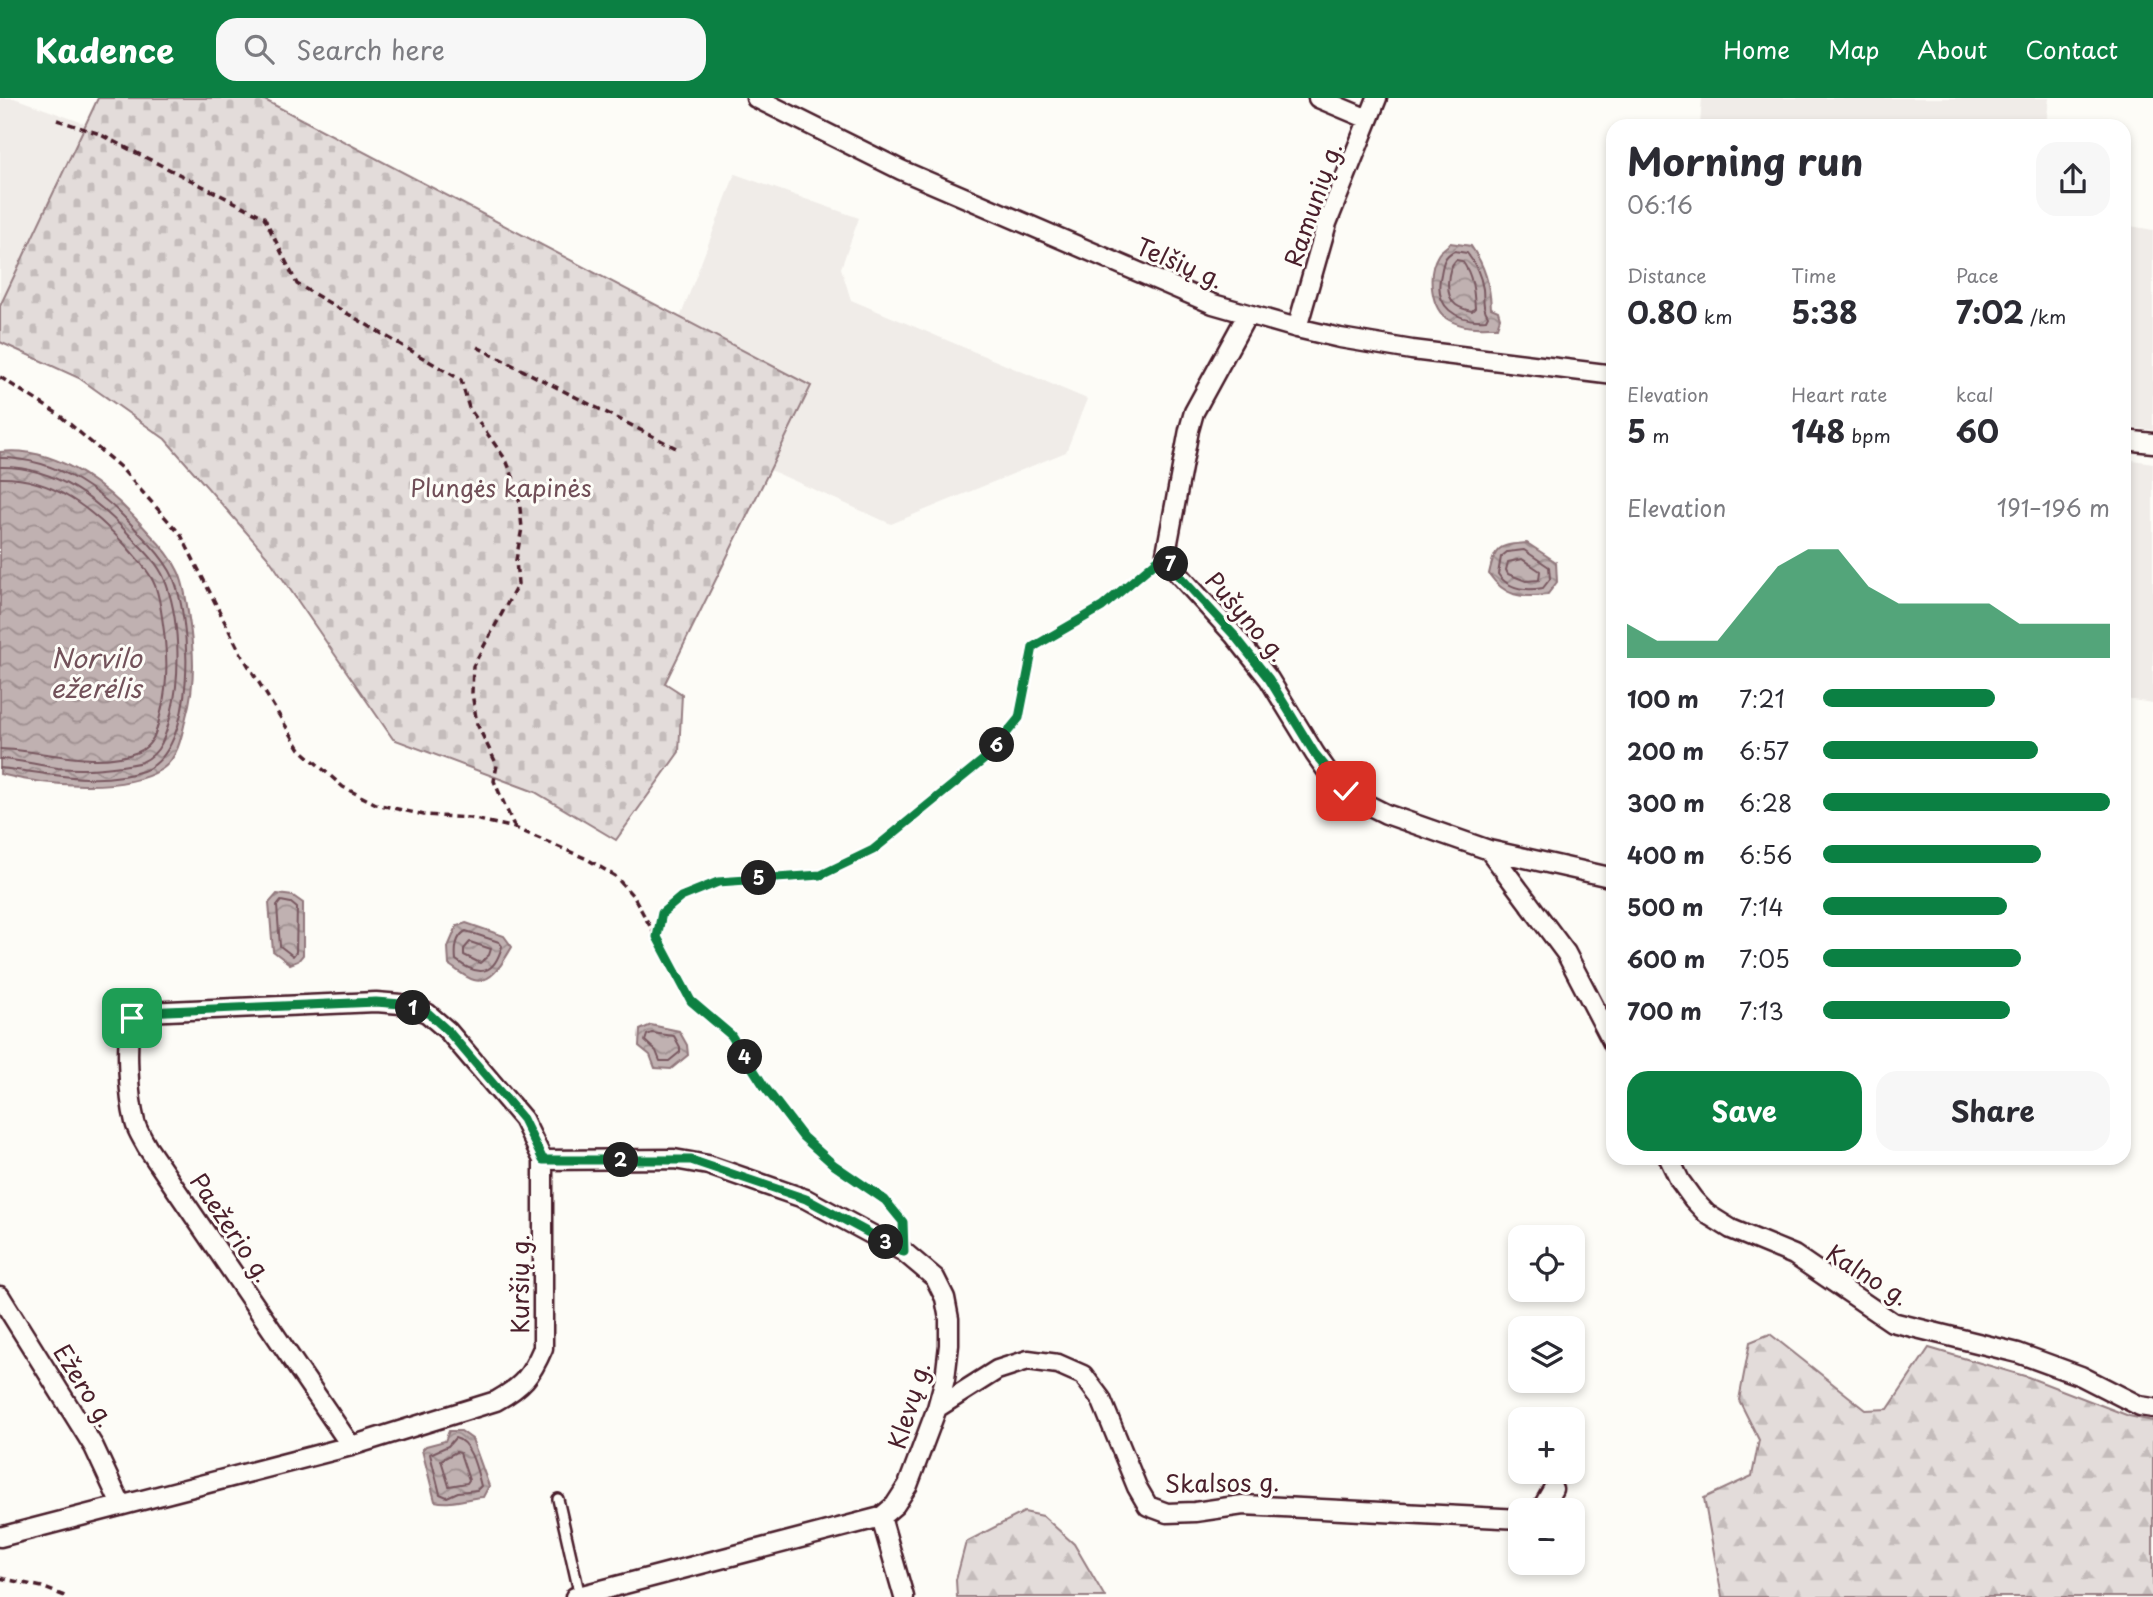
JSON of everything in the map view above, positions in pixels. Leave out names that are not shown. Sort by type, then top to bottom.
[{"type":"street","name":"Telšių g.","points":[[756,98],[901,170],[1213,304],[1297,328],[1412,350],[1606,374]]},
{"type":"street","points":[[1318,98],[1368,119]]},
{"type":"street","name":"Ramunių g.","points":[[1297,328],[1327,223],[1377,98]]},
{"type":"street","points":[[1166,553],[1194,412],[1247,315]]},
{"type":"street","points":[[2131,441],[2153,443]]},
{"type":"street","name":"Pušyno g.","points":[[1166,553],[1172,568],[1234,635],[1269,679],[1315,754],[1346,791],[1358,800],[1387,814],[1489,850],[1606,876]]},
{"type":"street","points":[[1489,850],[1566,953],[1606,1030]]},
{"type":"street","name":"Kuršių g.","points":[[0,1537],[351,1446],[496,1401],[518,1389],[534,1371],[543,1348],[543,1160],[523,1119],[448,1031],[428,1013],[401,1004],[376,1002],[145,1012],[132,1018]]},
{"type":"street","name":"Paežerio g.","points":[[132,1018],[127,1031],[131,1105],[135,1125],[147,1147],[351,1446]]},
{"type":"street","name":"Klevų g.","points":[[543,1160],[691,1160],[806,1199],[904,1252],[935,1278],[946,1298],[949,1319],[945,1379],[908,1485],[895,1505],[881,1517]]},
{"type":"street","name":"Kalno g.","points":[[1672,1165],[1680,1181],[1707,1214],[1731,1229],[1794,1255],[1892,1322],[2018,1353],[2081,1376],[2140,1406],[2153,1408]]},
{"type":"street","name":"Ežero g.","points":[[0,1296],[94,1447],[121,1505]]},
{"type":"street","name":"Skalsos g.","points":[[937,1408],[997,1370],[1028,1360],[1058,1364],[1083,1375],[1101,1399],[1137,1487],[1148,1506],[1167,1513],[1242,1505],[1508,1518]]},
{"type":"street","points":[[1548,1498],[1553,1489]]},
{"type":"street","points":[[578,1596],[881,1517],[904,1597]]},
{"type":"lane","points":[[558,1499],[578,1596]]},
{"type":"path","points":[[57,120],[96,133],[264,217],[297,285],[460,380],[469,408],[506,460],[518,489],[523,527],[516,560],[518,584],[472,666],[472,693],[477,724],[496,765],[494,781],[515,828]]},
{"type":"path","points":[[477,347],[680,450]]},
{"type":"path","points":[[0,377],[58,414],[120,467],[181,535],[240,652],[300,749],[342,787],[376,804],[424,815],[470,818],[515,828],[587,859],[615,876],[634,897],[691,1001],[731,1035],[764,1086],[803,1137],[834,1165],[885,1200],[903,1222],[904,1252]]},
{"type":"path","points":[[657,937],[662,913],[681,897],[718,882],[821,875],[873,850],[987,757],[1019,718],[1033,647],[1102,607],[1166,553]]},
{"type":"path","points":[[0,1578],[43,1587],[67,1597]]},
{"type":"shaded area","points":[[0,98],[14,98],[86,124],[0,306]]},
{"type":"shaded area","points":[[1702,98],[2049,98],[2047,119],[1700,119]]},
{"type":"shaded area","points":[[735,174],[859,218],[841,268],[851,300],[1087,399],[1066,452],[891,524],[770,470],[811,386],[680,318]]},
{"type":"shaded area","points":[[2131,226],[2153,230],[2153,430],[2131,428]]},
{"type":"shaded area","points":[[2131,460],[2153,463],[2153,703],[2131,700]]},
{"type":"green space","name":"Plungės kapinės","points":[[98,98],[261,98],[811,386],[665,683],[682,694],[679,752],[616,840],[535,792],[393,739],[267,556],[165,439],[79,378],[0,342],[0,306]]},
{"type":"green space","points":[[1770,1334],[1866,1410],[1888,1409],[1929,1348],[2028,1377],[2129,1416],[2153,1421],[2153,1597],[1722,1597],[1704,1498],[1752,1476],[1759,1440],[1739,1400],[1750,1342]]},
{"type":"green space","points":[[1024,1512],[1043,1516],[1074,1544],[1105,1597],[957,1597],[956,1580],[966,1542]]},
{"type":"water","points":[[1450,243],[1471,246],[1476,253],[1486,276],[1491,308],[1498,311],[1500,318],[1497,327],[1461,325],[1449,320],[1438,308],[1432,290],[1432,271],[1438,255]]},
{"type":"water","name":"Norvilo ežerėlis","points":[[0,452],[43,456],[64,463],[83,474],[134,517],[169,555],[182,580],[192,639],[193,678],[189,704],[183,731],[172,759],[162,769],[146,777],[126,782],[82,785],[0,774]]},
{"type":"water","points":[[1527,543],[1556,562],[1557,582],[1547,595],[1521,596],[1508,592],[1489,574],[1496,552],[1504,546]]},
{"type":"water","points":[[277,894],[293,896],[303,903],[303,955],[290,964],[273,951],[269,903]]},
{"type":"water","points":[[466,923],[504,936],[512,947],[497,970],[480,981],[471,979],[449,965],[448,947],[457,926]]},
{"type":"water","points":[[651,1025],[679,1031],[687,1045],[688,1055],[671,1069],[655,1068],[650,1055],[639,1046],[640,1030]]},
{"type":"water","points":[[449,1431],[461,1431],[472,1439],[489,1486],[483,1497],[453,1502],[435,1501],[422,1450],[426,1446],[445,1441]]},
{"type":"route","points":[[132,1018],[145,1012],[376,1002],[401,1004],[428,1013],[448,1031],[523,1119],[543,1160],[691,1160],[806,1199],[904,1252],[903,1222],[885,1200],[834,1165],[803,1137],[764,1086],[731,1035],[691,1001],[657,937],[662,913],[681,897],[718,882],[821,875],[873,850],[987,757],[1019,718],[1033,647],[1102,607],[1166,553],[1172,568],[1234,635],[1269,679],[1315,754],[1346,791]]}]
